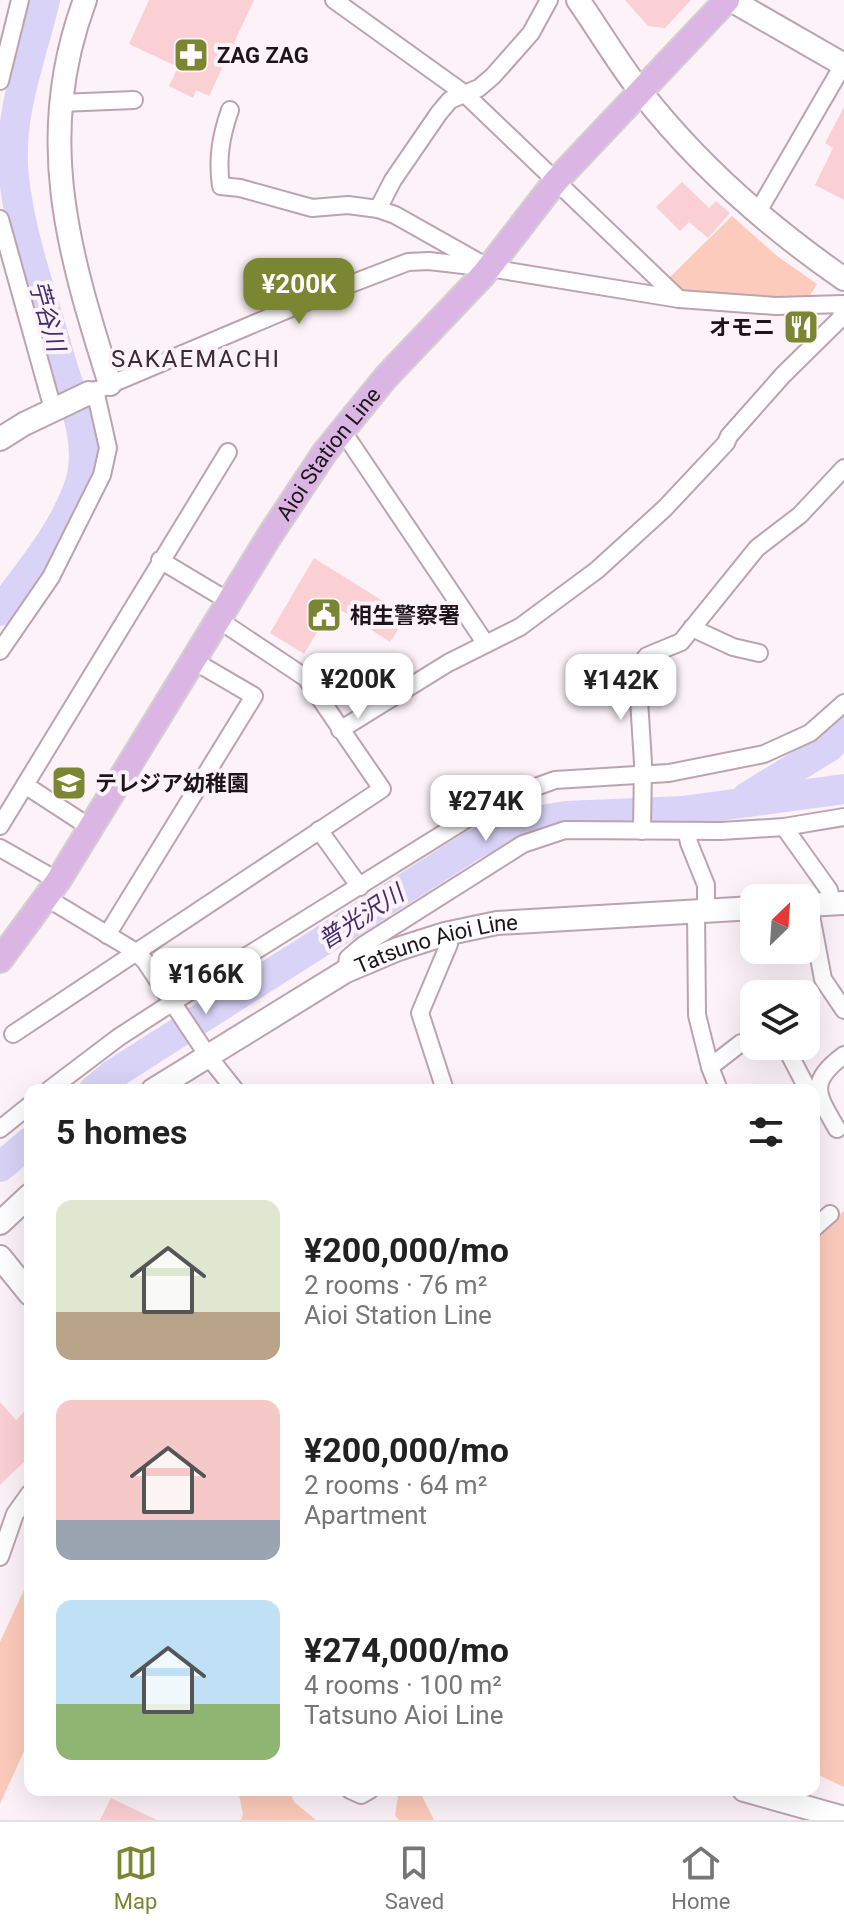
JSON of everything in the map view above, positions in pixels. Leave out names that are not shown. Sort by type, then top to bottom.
[{"type":"main road","name":"Aioi Station Line","points":[[0,960],[52,889],[301,486],[339,433],[386,377],[489,268],[555,182],[729,0]]},
{"type":"street","points":[[0,81],[20,0]]},
{"type":"street","points":[[0,651],[51,577],[102,475],[108,448],[60,176],[60,103],[69,52],[85,0]]},
{"type":"street","points":[[334,0],[465,94],[679,299]]},
{"type":"street","points":[[378,209],[393,180],[439,113],[450,100],[479,88],[493,76],[531,33],[549,0]]},
{"type":"street","points":[[578,0],[640,91],[703,160],[756,211],[844,279]]},
{"type":"street","points":[[729,0],[843,65],[756,211]]},
{"type":"street","points":[[60,103],[134,100]]},
{"type":"street","points":[[230,110],[220,140],[218,164],[221,186],[240,188],[312,208],[348,205],[378,209],[404,220],[489,268]]},
{"type":"street","points":[[0,219],[3,247],[56,408]]},
{"type":"street","points":[[0,439],[98,389],[408,262],[429,261],[489,268],[679,299],[776,306],[844,304]]},
{"type":"street","points":[[340,730],[448,663],[520,627],[633,539],[694,479],[783,375],[839,320],[844,311]]},
{"type":"street","points":[[339,433],[350,442],[486,644]]},
{"type":"street","points":[[0,826],[228,452]]},
{"type":"street","points":[[643,827],[637,669],[647,656],[681,642],[757,548],[800,515],[844,468]]},
{"type":"street","points":[[13,1034],[382,789],[306,678],[160,560]]},
{"type":"street","points":[[692,628],[733,647],[759,653]]},
{"type":"street","points":[[107,935],[254,696],[194,661]]},
{"type":"street","points":[[57,1084],[119,1037],[494,802],[555,780],[642,780],[764,754],[810,733],[844,703]]},
{"type":"street","points":[[25,785],[91,828]]},
{"type":"street","points":[[346,971],[348,958],[362,946],[523,844],[565,830],[643,827],[687,832],[784,827],[844,817]]},
{"type":"street","points":[[784,827],[838,904]]},
{"type":"street","points":[[319,830],[360,887]]},
{"type":"street","points":[[687,832],[706,885],[701,911],[697,1015],[717,1084]]},
{"type":"street","points":[[0,848],[107,935],[136,952],[230,1084]]},
{"type":"street","name":"Tatsuno Aioi Line","points":[[161,1084],[205,1051],[346,971],[398,949],[445,934],[497,923],[740,909]]},
{"type":"street","points":[[443,1084],[420,1013],[449,944],[445,934]]},
{"type":"street","points":[[820,964],[823,979],[844,1010]]},
{"type":"street","points":[[710,1067],[740,1044]]},
{"type":"street","points":[[820,1084],[830,1067],[844,1055]]},
{"type":"street","points":[[792,1060],[805,1084]]},
{"type":"street","points":[[820,1100],[837,1129]]},
{"type":"street","points":[[0,1129],[24,1110]]},
{"type":"street","points":[[0,1223],[24,1201]]},
{"type":"street","points":[[820,1223],[830,1214]]},
{"type":"street","points":[[0,1257],[24,1287]]},
{"type":"street","points":[[0,1557],[8,1511],[24,1498]]},
{"type":"street","points":[[765,1796],[844,1818]]},
{"type":"shaded area","points":[[732,216],[777,256],[817,284],[808,299],[762,300],[685,291],[668,279]]},
{"type":"shaded area","points":[[844,1211],[844,1787],[820,1776],[820,1231]]},
{"type":"shaded area","points":[[24,1590],[24,1751],[0,1804],[0,1642]]},
{"type":"shaded area","points":[[239,1796],[292,1796],[294,1802],[316,1820],[241,1820],[243,1814]]},
{"type":"shaded area","points":[[398,1796],[422,1796],[434,1820],[399,1820],[395,1815]]},
{"type":"building","name":"ZAG ZAG","points":[[149,0],[254,0],[209,96],[196,90],[193,98],[169,86],[178,67],[129,44]]},
{"type":"building","points":[[625,0],[691,0],[665,28],[648,26]]},
{"type":"building","points":[[844,107],[844,200],[815,185],[833,148],[825,143]]},
{"type":"building","points":[[682,182],[709,208],[716,201],[730,213],[708,238],[689,222],[680,231],[656,207]]},
{"type":"building","points":[[314,558],[397,610],[395,613],[405,619],[390,642],[333,605],[304,654],[270,633]]},
{"type":"building","points":[[0,1402],[16,1420],[24,1412],[24,1462],[0,1485]]},
{"type":"building","points":[[111,1798],[157,1820],[100,1820]]},
{"type":"waterway","name":"苧谷川","points":[[0,611],[56,534],[73,501],[83,468],[80,423],[28,249],[14,178],[17,110],[45,0]]},
{"type":"waterway","points":[[747,797],[829,747],[844,730]]},
{"type":"waterway","name":"普光沢川","points":[[101,1084],[473,845],[519,824],[566,816],[683,811],[844,789]]},
{"type":"waterway","name":"普光沢川","points":[[0,1167],[24,1147]]},
{"type":"place","name":"ZAG ZAG","points":[[191,55]]},
{"type":"place","name":"オモニ","points":[[801,327]]},
{"type":"place","name":"相生警察署","points":[[324,615]]},
{"type":"place","name":"テレジア幼稚園","points":[[69,783]]},
{"type":"district","name":"SAKAEMACHI","points":[[196,359]]}]
